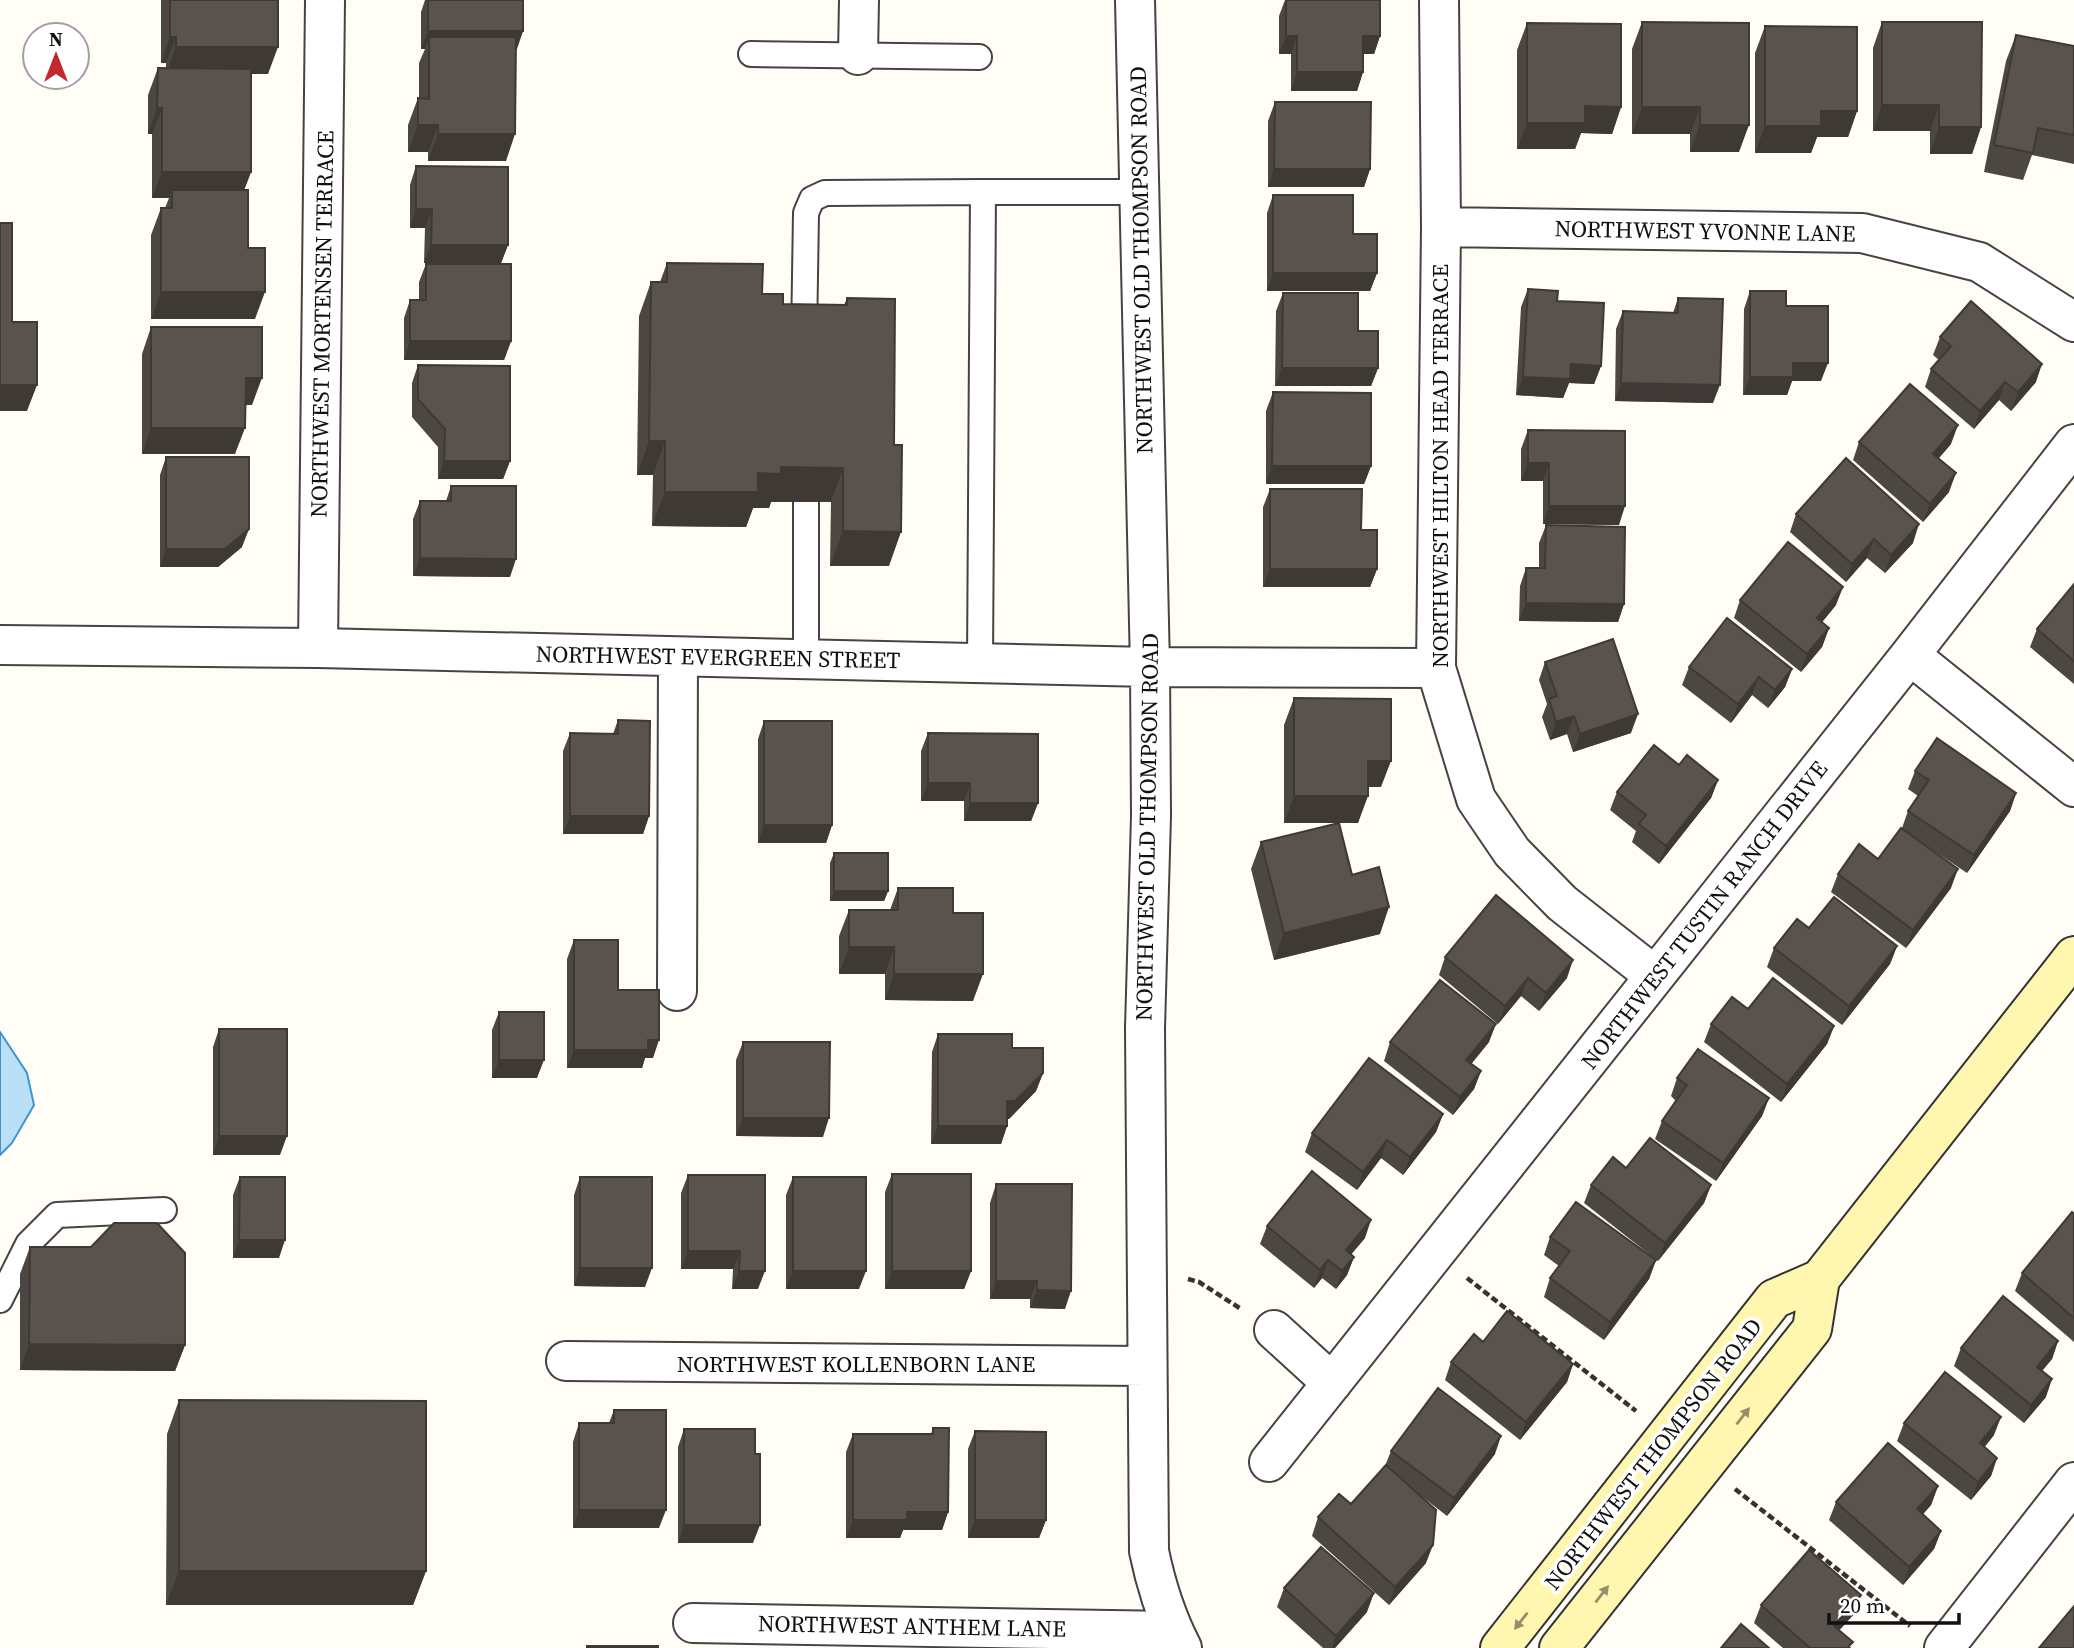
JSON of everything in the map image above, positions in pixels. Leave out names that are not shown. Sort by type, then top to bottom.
[{"type":"street","name":"NORTHWEST MORTENSEN TERRACE","points":[[318,648],[325,0]]},
{"type":"street","points":[[858,55],[859,0]]},
{"type":"street","name":"NORTHWEST OLD THOMPSON ROAD","points":[[1135,0],[1150,667],[1151,816],[1145,1028],[1149,1550],[1155,1580],[1177,1639]]},
{"type":"street","name":"NORTHWEST HILTON HEAD TERRACE","points":[[1439,0],[1441,227],[1436,668],[1476,799],[1512,852],[1562,903],[1656,976]]},
{"type":"street","name":"NORTHWEST YVONNE LANE","points":[[1441,227],[1862,233],[1979,262],[2074,322]]},
{"type":"street","name":"NORTHWEST TUSTIN RANCH DRIVE","points":[[1269,1462],[1910,655],[2074,444]]},
{"type":"street","name":"NORTHWEST EVERGREEN STREET","points":[[0,645],[318,648],[1150,667],[1436,668]]},
{"type":"street","points":[[1910,655],[2074,786]]},
{"type":"street","points":[[677,657],[677,991]]},
{"type":"street","name":"NORTHWEST THOMPSON ROAD","points":[[1500,1648],[1774,1300],[1820,1279],[2074,956]]},
{"type":"street","name":"NORTHWEST THOMPSON ROAD","points":[[1559,1648],[1812,1329],[1820,1279]]},
{"type":"street","points":[[1274,1330],[1332,1383]]},
{"type":"street","name":"NORTHWEST KOLLENBORN LANE","points":[[566,1361],[1146,1366]]},
{"type":"street","points":[[1931,1640],[2074,1482]]},
{"type":"street","name":"NORTHWEST ANTHEM LANE","points":[[693,1623],[1177,1639]]},
{"type":"lane","points":[[751,54],[979,57]]},
{"type":"lane","points":[[980,663],[983,192]]},
{"type":"lane","points":[[804,340],[806,212],[812,199],[825,193],[1138,192]]},
{"type":"lane","points":[[806,502],[806,660]]},
{"type":"lane","points":[[0,1300],[28,1244],[57,1215],[164,1210]]},
{"type":"path","points":[[1436,1254],[1667,1435]]},
{"type":"path","points":[[1146,1269],[1199,1282],[1274,1330]]},
{"type":"path","points":[[1704,1464],[1931,1640]]},
{"type":"water","points":[[0,1032],[27,1073],[34,1105],[12,1143],[0,1155]]},
{"type":"building","points":[[170,0],[278,0],[278,47],[176,47],[176,37],[170,37]]},
{"type":"building","points":[[428,0],[523,0],[523,31],[428,31]]},
{"type":"building","points":[[1286,0],[1380,0],[1380,36],[1363,36],[1363,72],[1297,72],[1297,36],[1286,36]]},
{"type":"building","points":[[1642,22],[1749,23],[1749,125],[1700,125],[1700,107],[1642,107]]},
{"type":"building","points":[[1882,22],[1982,22],[1981,127],[1939,127],[1939,105],[1882,105]]},
{"type":"building","points":[[1527,23],[1621,24],[1621,107],[1585,106],[1585,123],[1527,123]]},
{"type":"building","points":[[1765,26],[1857,27],[1857,111],[1821,111],[1821,126],[1765,126]]},
{"type":"building","points":[[2016,35],[2074,46],[2074,135],[2038,128],[2033,153],[1994,145]]},
{"type":"building","points":[[429,37],[516,37],[515,134],[438,134],[438,125],[418,125],[418,98],[429,99]]},
{"type":"building","points":[[158,68],[251,69],[251,172],[162,172],[162,108],[157,108]]},
{"type":"building","points":[[1275,102],[1371,102],[1370,169],[1274,169]]},
{"type":"building","points":[[416,166],[508,167],[508,245],[431,245],[432,209],[416,209]]},
{"type":"building","points":[[172,190],[248,190],[248,248],[265,248],[265,292],[161,292],[161,208],[172,208]]},
{"type":"building","points":[[1273,195],[1353,195],[1353,234],[1377,234],[1377,273],[1273,273]]},
{"type":"building","points":[[0,223],[12,223],[12,322],[37,322],[37,385],[0,385]]},
{"type":"building","points":[[667,263],[763,264],[762,294],[783,294],[783,304],[847,305],[847,298],[895,299],[894,445],[902,445],[901,532],[843,531],[843,468],[781,467],[781,474],[758,473],[758,492],[665,492],[665,441],[649,441],[651,282],[667,282]]},
{"type":"building","points":[[426,264],[511,264],[511,341],[410,341],[410,300],[426,300]]},
{"type":"building","points":[[1528,289],[1558,291],[1557,301],[1604,303],[1601,366],[1571,364],[1570,379],[1523,377]]},
{"type":"building","points":[[1750,291],[1786,291],[1786,306],[1828,306],[1828,363],[1793,363],[1793,377],[1750,377]]},
{"type":"building","points":[[1283,293],[1358,293],[1358,331],[1378,331],[1378,368],[1282,368]]},
{"type":"building","points":[[1678,298],[1723,299],[1720,385],[1621,383],[1623,311],[1678,313]]},
{"type":"building","points":[[1971,301],[2042,364],[2018,392],[2005,382],[1980,411],[1931,369],[1951,346],[1940,337]]},
{"type":"building","points":[[151,327],[262,327],[262,378],[246,378],[245,428],[151,428]]},
{"type":"building","points":[[418,365],[510,366],[510,461],[444,461],[445,429],[418,399]]},
{"type":"building","points":[[1910,384],[1958,425],[1933,454],[1956,473],[1930,504],[1859,442]]},
{"type":"building","points":[[1273,392],[1371,393],[1371,466],[1272,466]]},
{"type":"building","points":[[1528,430],[1625,431],[1625,506],[1549,506],[1549,463],[1528,463]]},
{"type":"building","points":[[166,457],[249,457],[249,529],[225,549],[166,549]]},
{"type":"building","points":[[1846,458],[1919,524],[1891,555],[1874,539],[1852,564],[1796,514]]},
{"type":"building","points":[[451,486],[516,486],[516,559],[420,558],[420,501],[451,501]]},
{"type":"building","points":[[1270,489],[1362,489],[1361,530],[1377,530],[1377,569],[1270,569]]},
{"type":"building","points":[[1546,525],[1625,527],[1624,604],[1526,603],[1526,568],[1545,568]]},
{"type":"building","points":[[1788,542],[1843,587],[1817,618],[1829,628],[1807,654],[1740,600]]},
{"type":"building","points":[[2074,584],[2074,661],[2037,629]]},
{"type":"building","points":[[1727,618],[1792,669],[1775,690],[1759,677],[1738,704],[1689,667]]},
{"type":"building","points":[[1613,639],[1638,714],[1580,734],[1574,716],[1556,722],[1549,699],[1557,696],[1545,662]]},
{"type":"building","points":[[1294,698],[1391,699],[1391,761],[1368,761],[1368,796],[1294,796]]},
{"type":"building","points":[[618,720],[650,721],[649,816],[570,816],[570,733],[618,734]]},
{"type":"building","points":[[764,721],[832,721],[832,825],[764,825]]},
{"type":"building","points":[[928,733],[1038,734],[1038,803],[970,803],[970,783],[928,783]]},
{"type":"building","points":[[1937,738],[2016,793],[1974,855],[1908,811],[1929,780],[1915,771]]},
{"type":"building","points":[[1654,745],[1679,765],[1687,755],[1718,780],[1666,846],[1639,824],[1646,815],[1617,792]]},
{"type":"building","points":[[1339,823],[1352,875],[1379,867],[1389,907],[1284,933],[1261,842]]},
{"type":"building","points":[[1901,828],[1958,869],[1913,930],[1838,874],[1859,844],[1878,859]]},
{"type":"building","points":[[834,853],[888,853],[888,891],[834,891]]},
{"type":"building","points":[[898,888],[953,888],[953,913],[983,913],[983,974],[894,974],[894,947],[849,947],[849,910],[898,910]]},
{"type":"building","points":[[1496,895],[1573,960],[1546,993],[1528,978],[1505,1006],[1445,957]]},
{"type":"building","points":[[1834,897],[1897,946],[1849,1006],[1774,948],[1797,919],[1809,928]]},
{"type":"building","points":[[574,940],[618,940],[618,990],[659,990],[659,1040],[648,1040],[648,1050],[574,1050]]},
{"type":"building","points":[[1773,978],[1834,1026],[1787,1084],[1711,1024],[1732,997],[1748,1009]]},
{"type":"building","points":[[1440,980],[1496,1024],[1466,1060],[1481,1071],[1460,1097],[1390,1042]]},
{"type":"building","points":[[499,1012],[544,1012],[544,1060],[499,1060]]},
{"type":"building","points":[[219,1029],[287,1029],[287,1136],[219,1136]]},
{"type":"building","points":[[938,1034],[1012,1034],[1012,1048],[1043,1048],[1043,1073],[1015,1101],[1007,1101],[1007,1126],[938,1126]]},
{"type":"building","points":[[743,1042],[830,1042],[829,1118],[743,1118]]},
{"type":"building","points":[[1698,1049],[1769,1098],[1723,1163],[1662,1121],[1687,1085],[1677,1078]]},
{"type":"building","points":[[1369,1058],[1443,1114],[1410,1157],[1387,1140],[1363,1172],[1312,1133]]},
{"type":"building","points":[[1650,1138],[1711,1185],[1665,1243],[1591,1185],[1613,1157],[1626,1168]]},
{"type":"building","points":[[1312,1171],[1371,1220],[1346,1250],[1354,1257],[1342,1271],[1328,1260],[1320,1270],[1267,1226]]},
{"type":"building","points":[[892,1174],[971,1174],[971,1271],[892,1271]]},
{"type":"building","points":[[688,1175],[765,1175],[765,1271],[739,1271],[740,1251],[688,1251]]},
{"type":"building","points":[[240,1177],[285,1177],[285,1240],[239,1240]]},
{"type":"building","points":[[580,1177],[652,1177],[652,1268],[580,1268]]},
{"type":"building","points":[[793,1177],[866,1177],[866,1271],[793,1271]]},
{"type":"building","points":[[996,1184],[1072,1184],[1071,1291],[1037,1290],[1037,1281],[996,1281]]},
{"type":"building","points":[[1576,1202],[1656,1260],[1610,1322],[1550,1278],[1570,1251],[1550,1237]]},
{"type":"building","points":[[2072,1212],[2074,1214],[2074,1318],[2022,1273]]},
{"type":"building","points":[[114,1223],[157,1223],[185,1253],[185,1345],[29,1344],[30,1247],[91,1247]]},
{"type":"building","points":[[2003,1296],[2058,1341],[2037,1367],[2052,1379],[2031,1405],[1961,1348]]},
{"type":"building","points":[[1507,1311],[1573,1364],[1526,1422],[1451,1362],[1474,1334],[1483,1342]]},
{"type":"building","points":[[1945,1372],[2001,1417],[1980,1443],[1997,1458],[1978,1482],[1904,1423]]},
{"type":"building","points":[[1438,1388],[1501,1436],[1454,1498],[1391,1451]]},
{"type":"building","points":[[179,1400],[426,1401],[426,1571],[179,1571]]},
{"type":"building","points":[[614,1410],[666,1410],[666,1510],[579,1510],[579,1423],[614,1423]]},
{"type":"building","points":[[933,1428],[949,1428],[948,1512],[907,1512],[907,1520],[853,1520],[853,1434],[933,1434]]},
{"type":"building","points":[[684,1429],[755,1429],[755,1454],[760,1454],[760,1525],[684,1525]]},
{"type":"building","points":[[975,1431],[1046,1432],[1046,1520],[975,1520]]},
{"type":"building","points":[[1888,1443],[1938,1486],[1917,1509],[1941,1531],[1909,1567],[1836,1502]]},
{"type":"building","points":[[1386,1465],[1436,1510],[1433,1545],[1395,1587],[1318,1517],[1339,1494],[1351,1504]]},
{"type":"building","points":[[1321,1547],[1374,1593],[1336,1636],[1284,1588]]},
{"type":"building","points":[[1809,1550],[1861,1595],[1834,1626],[1853,1642],[1847,1648],[1810,1648],[1761,1605]]},
{"type":"building","points":[[2074,1606],[2074,1648],[2039,1648]]},
{"type":"building","points":[[1741,1624],[1769,1648],[1721,1648]]},
{"type":"building","points":[[658,1646],[658,1648],[587,1648]]}]
